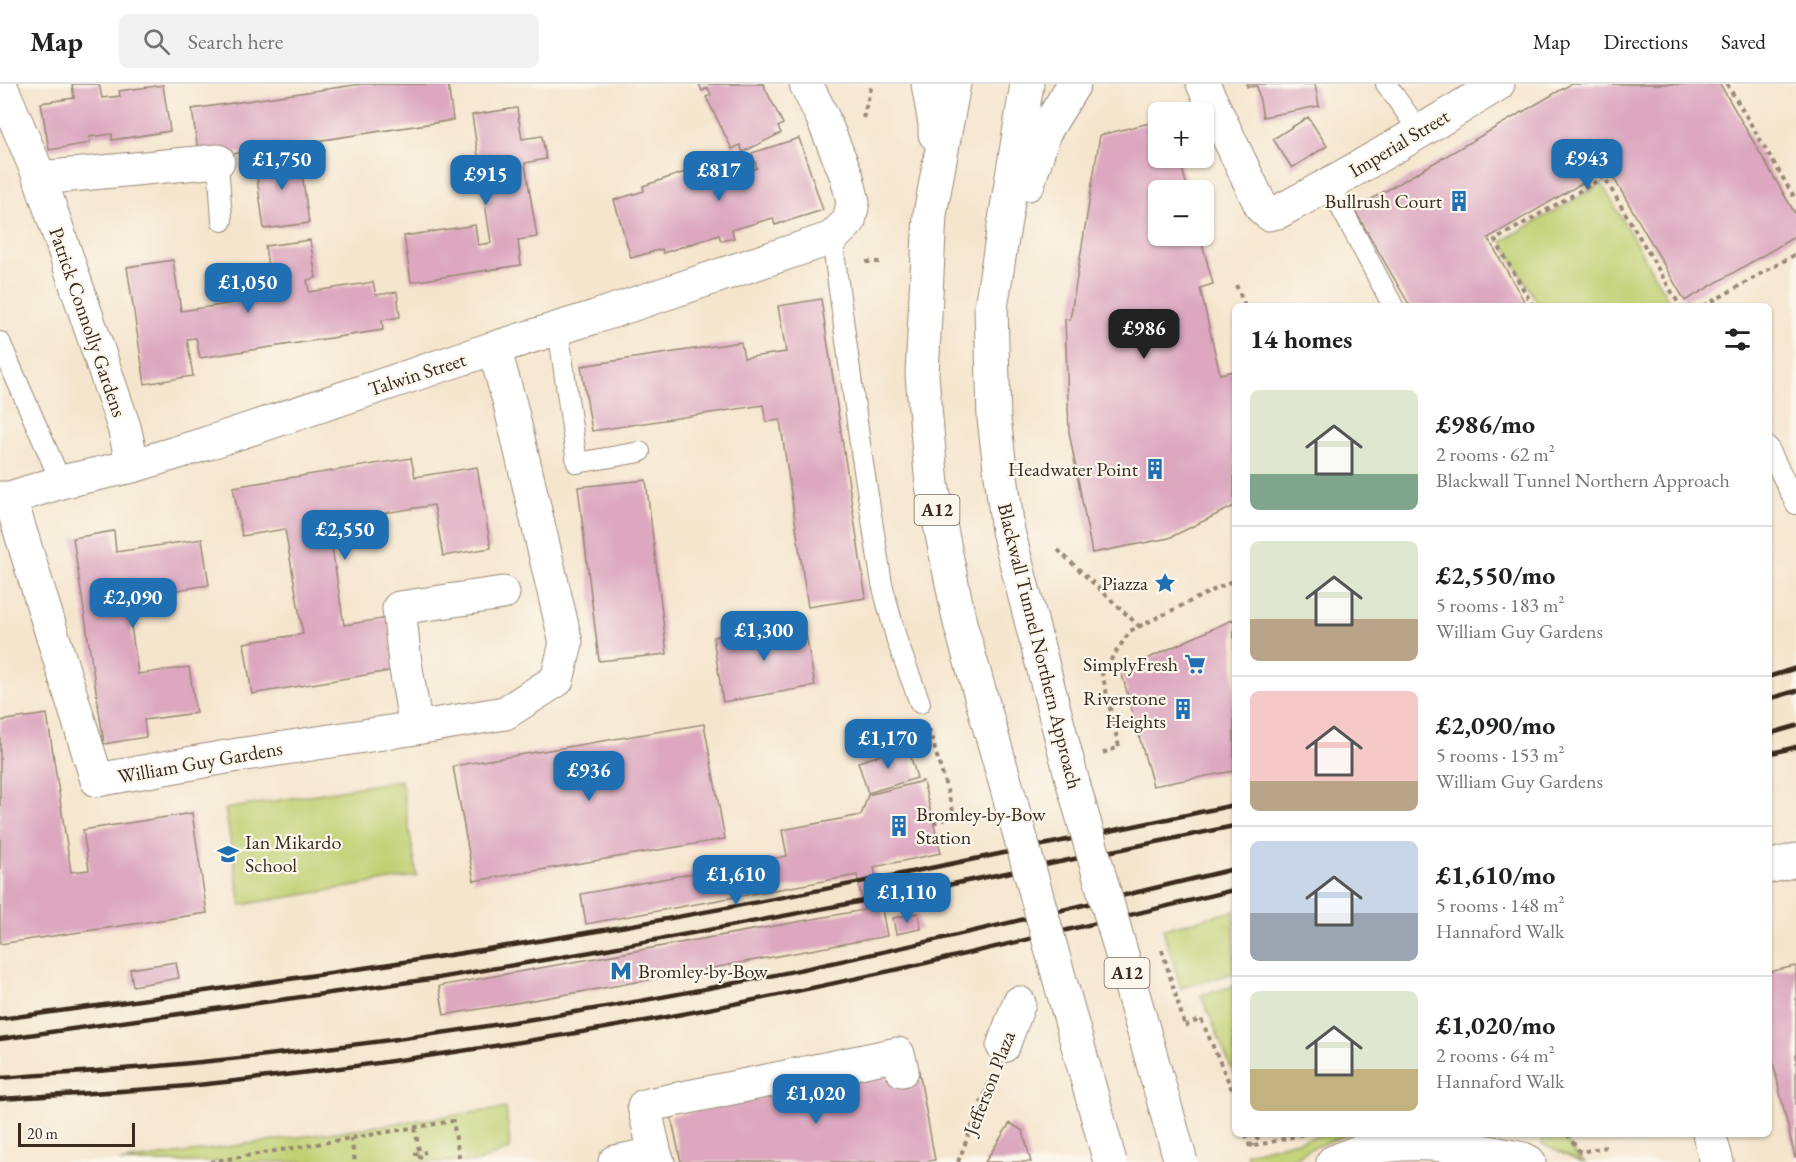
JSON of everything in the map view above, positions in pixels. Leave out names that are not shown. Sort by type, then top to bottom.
[{"type":"main road","name":"Patrick Connolly Gardens","points":[[0,84],[40,178],[124,427],[133,466]]},
{"type":"main road","points":[[806,84],[847,177],[854,202],[849,221],[832,238]]},
{"type":"main road","points":[[928,84],[935,124],[930,214]]},
{"type":"main road","name":"A12","points":[[954,84],[930,214],[922,375],[932,485],[960,623],[1110,1162]]},
{"type":"main road","name":"Blackwall Tunnel Northern Approach","points":[[1027,84],[992,307],[994,419],[1008,531],[1073,783],[1181,1162]]},
{"type":"main road","name":"A12","points":[[992,307],[1044,133],[1074,84]]},
{"type":"main road","points":[[1044,133],[1088,84]]},
{"type":"main road","name":"Imperial Street","points":[[1203,84],[1262,208],[1269,214],[1278,212],[1329,184],[1498,84]]},
{"type":"main road","points":[[40,178],[218,161]]},
{"type":"main road","name":"Talwin Street","points":[[5,498],[61,482],[133,466],[208,443],[832,238]]},
{"type":"main road","name":"William Guy Gardens","points":[[5,498],[98,780],[505,712],[557,680],[566,643],[510,404],[494,348]]},
{"type":"main road","points":[[416,728],[399,608],[503,593]]},
{"type":"main road","points":[[1772,866],[1796,860]]},
{"type":"main road","name":"Jefferson Plaza","points":[[1003,1046],[1019,1003]]},
{"type":"main road","points":[[615,1162],[656,1158],[644,1106],[898,1054],[902,1070]]},
{"type":"main road","points":[[1710,1137],[1717,1162]]},
{"type":"main road","points":[[1333,1162],[1367,1149],[1418,1143],[1471,1147],[1529,1162]]},
{"type":"lane","points":[[1386,84],[1420,132]]},
{"type":"lane","points":[[218,161],[222,221]]},
{"type":"lane","points":[[1329,184],[1391,303]]},
{"type":"lane","points":[[832,238],[882,584],[897,641],[920,703]]},
{"type":"lane","points":[[558,328],[577,463],[639,452]]},
{"type":"lane","points":[[0,342],[61,482]]},
{"type":"lane","points":[[1772,455],[1796,504]]},
{"type":"path","points":[[1727,84],[1796,200]]},
{"type":"path","points":[[1531,303],[1495,240],[1604,177],[1678,303]]},
{"type":"path","points":[[1709,303],[1796,254]]},
{"type":"path","points":[[870,262],[880,262]]},
{"type":"path","points":[[1236,285],[1244,303]]},
{"type":"path","points":[[1058,550],[1140,627]]},
{"type":"path","points":[[1103,753],[1119,747],[1102,673],[1130,631],[1232,581]]},
{"type":"path","points":[[929,731],[955,819]]},
{"type":"path","points":[[933,822],[955,819],[970,812]]},
{"type":"path","points":[[1185,1026],[1201,1018],[1232,1089]]},
{"type":"path","name":"Jefferson Plaza","points":[[958,1162],[1003,1046]]},
{"type":"path","points":[[210,1162],[453,1121],[460,1162]]},
{"type":"path","points":[[415,1128],[421,1162]]},
{"type":"path","points":[[1247,1137],[1250,1147]]},
{"type":"path","points":[[1250,1147],[1258,1137]]},
{"type":"path","points":[[1250,1147],[1292,1137]]},
{"type":"path","points":[[1569,1137],[1580,1152],[1606,1147]]},
{"type":"path","points":[[351,1138],[355,1162]]},
{"type":"path","points":[[414,1154],[426,1152]]},
{"type":"green space","points":[[1602,184],[1670,303],[1537,303],[1502,241]]},
{"type":"green space","points":[[401,780],[417,876],[241,905],[225,809]]},
{"type":"green space","points":[[1232,912],[1232,974],[1181,988],[1163,929]]},
{"type":"green space","points":[[1232,987],[1232,1070],[1201,995]]},
{"type":"green space","points":[[506,1108],[510,1149],[478,1162],[119,1162]]},
{"type":"green space","points":[[1315,1137],[1341,1137],[1310,1149],[1288,1162],[1249,1162],[1246,1153]]},
{"type":"green space","points":[[1543,1137],[1564,1137],[1577,1157],[1585,1162],[1580,1162],[1542,1144]]},
{"type":"building","points":[[72,84],[99,84],[102,98],[120,96],[119,91],[163,85],[170,131],[112,140],[112,134],[89,137],[90,143],[49,150],[41,103],[74,98]]},
{"type":"building","points":[[361,84],[448,84],[453,120],[199,159],[192,109]]},
{"type":"building","points":[[699,84],[763,84],[783,124],[778,127],[781,133],[743,152],[740,145],[732,149],[706,97],[711,95],[708,88],[702,91]]},
{"type":"building","points":[[1247,84],[1315,84],[1319,106],[1263,117],[1257,86],[1247,87]]},
{"type":"building","name":"Bullrush Court","points":[[1571,84],[1720,84],[1796,215],[1796,236],[1685,301],[1608,168],[1488,238],[1525,303],[1408,303],[1354,209]]},
{"type":"building","points":[[517,108],[522,139],[542,136],[546,159],[525,163],[537,237],[518,240],[521,265],[411,282],[404,236],[475,225],[478,245],[491,243],[472,115]]},
{"type":"building","points":[[1308,117],[1327,146],[1292,168],[1273,139]]},
{"type":"building","points":[[1148,123],[1148,168],[1182,168],[1185,180],[1148,180],[1148,246],[1203,246],[1213,284],[1200,288],[1220,374],[1232,371],[1232,507],[1169,538],[1092,553],[1069,432],[1065,319],[1070,320],[1100,135]]},
{"type":"building","points":[[799,138],[823,210],[775,225],[773,218],[732,230],[734,238],[721,241],[719,235],[663,253],[662,249],[631,258],[614,200],[644,191],[643,186],[694,169],[699,184],[738,170],[740,161],[748,161],[754,169],[757,168],[752,153]]},
{"type":"building","points":[[299,152],[309,223],[264,229],[255,163],[274,161],[273,155]]},
{"type":"building","points":[[310,240],[316,278],[307,280],[309,292],[373,282],[376,295],[397,292],[400,317],[382,320],[383,330],[200,358],[196,338],[187,339],[193,376],[145,384],[127,267],[173,260],[181,311],[281,296],[279,285],[271,287],[265,246]]},
{"type":"building","points":[[821,299],[866,598],[808,607],[780,420],[766,422],[763,405],[592,431],[581,366],[741,342],[744,358],[786,352],[778,306]]},
{"type":"building","points":[[411,458],[415,477],[477,467],[491,548],[443,556],[434,505],[328,522],[344,625],[388,618],[396,670],[252,694],[244,643],[303,634],[285,529],[242,536],[233,487]]},
{"type":"building","points":[[646,480],[667,654],[599,661],[578,487]]},
{"type":"building","points":[[114,531],[116,552],[202,539],[209,585],[127,598],[138,674],[189,667],[196,713],[144,720],[146,737],[104,744],[73,538]]},
{"type":"building","name":"Riverstone Heights","points":[[1232,620],[1232,771],[1153,786],[1121,671]]},
{"type":"building","points":[[804,622],[815,686],[723,702],[713,637]]},
{"type":"building","points":[[47,714],[71,872],[89,870],[83,830],[192,813],[207,913],[0,944],[0,721]]},
{"type":"building","points":[[704,724],[725,839],[474,881],[453,766]]},
{"type":"building","points":[[908,747],[917,778],[868,793],[858,762]]},
{"type":"building","points":[[923,781],[941,853],[874,867],[887,936],[444,1015],[439,986],[864,910],[857,875],[586,924],[581,894],[787,856],[782,830],[861,815],[868,795]]},
{"type":"building","points":[[918,913],[921,929],[896,934],[893,918]]},
{"type":"building","points":[[176,962],[179,978],[133,986],[130,969]]},
{"type":"building","points":[[1796,966],[1796,1158],[1772,1057],[1772,971]]},
{"type":"building","points":[[918,1066],[935,1160],[924,1162],[681,1162],[671,1116]]},
{"type":"building","points":[[1010,1123],[1023,1131],[1031,1162],[985,1162]]},
{"type":"railway","points":[[1772,676],[1796,668]]},
{"type":"railway","points":[[1772,698],[1796,691]]},
{"type":"railway","points":[[1772,733],[1796,726]]},
{"type":"railway","points":[[1772,753],[1796,747]]},
{"type":"railway","points":[[0,1019],[440,957],[667,919],[992,856],[1232,805]]},
{"type":"railway","points":[[0,1039],[438,978],[591,952],[943,886],[1232,826]]},
{"type":"railway","points":[[0,1078],[151,1067],[292,1052],[428,1035],[648,1000],[984,929],[1232,869]]},
{"type":"railway","points":[[0,1099],[156,1089],[252,1079],[388,1062],[570,1034],[821,986],[1232,890]]},
{"type":"place","name":"Bullrush Court","points":[[1459,201]]},
{"type":"place","name":"Headwater Point","points":[[1155,469]]},
{"type":"place","name":"Piazza","points":[[1165,583]]},
{"type":"place","name":"SimplyFresh","points":[[1195,664]]},
{"type":"place","name":"Riverstone Heights","points":[[1183,709]]},
{"type":"place","name":"Bromley-by-Bow Station","points":[[899,826]]},
{"type":"place","name":"Ian Mikardo School","points":[[228,854]]},
{"type":"place","name":"Bromley-by-Bow","points":[[621,971]]}]
